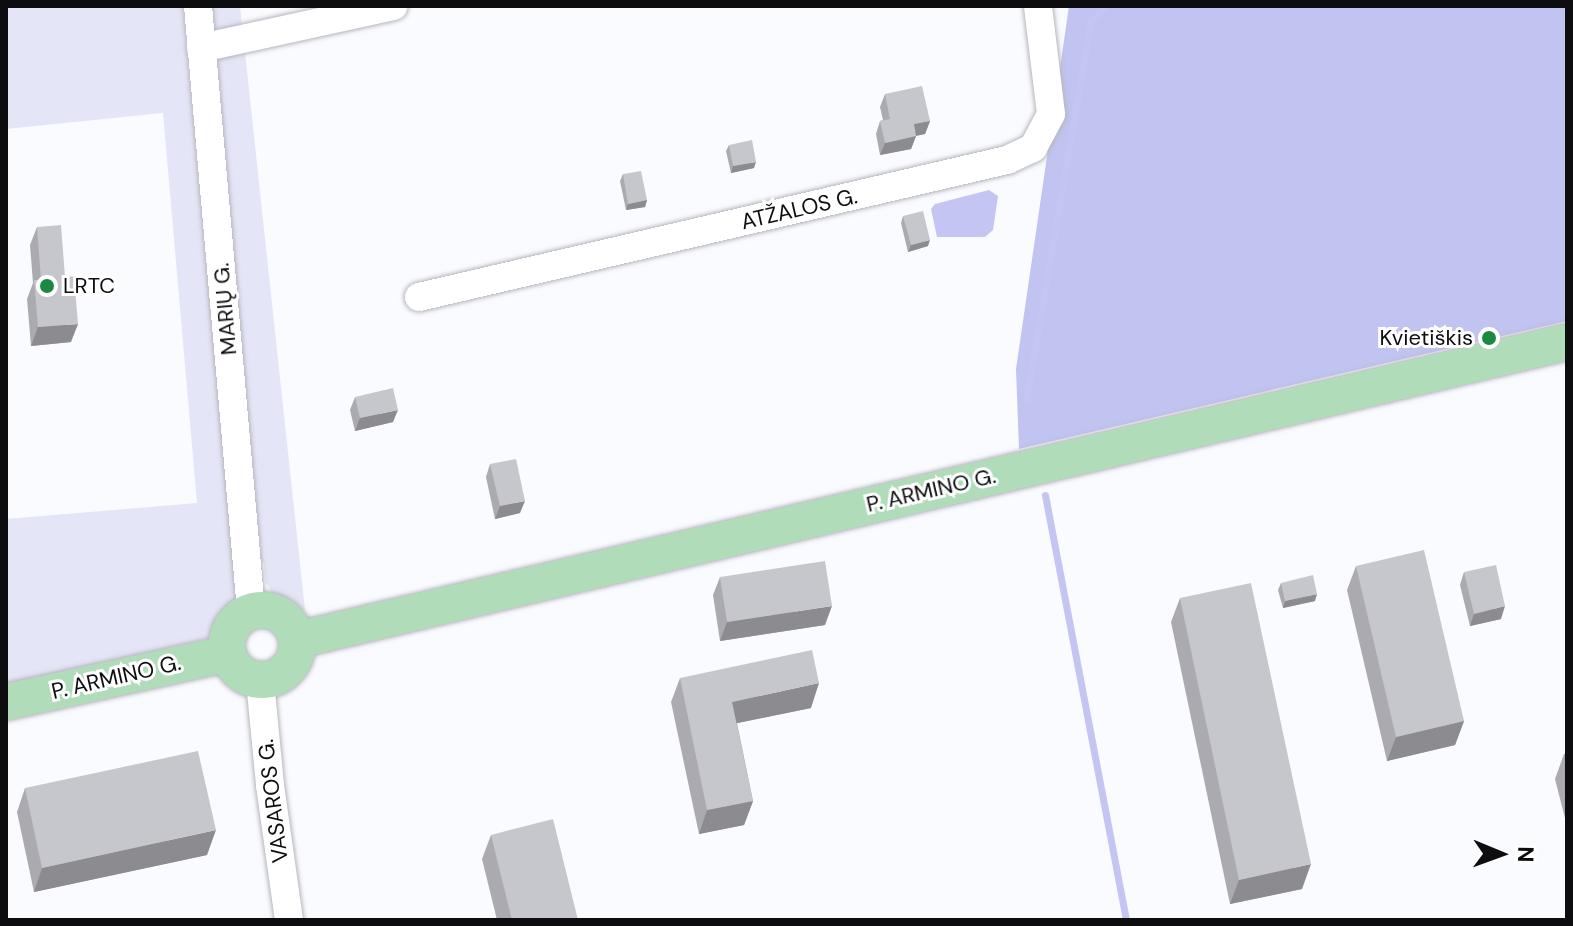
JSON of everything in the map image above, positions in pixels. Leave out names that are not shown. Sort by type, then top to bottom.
[{"type":"main road","name":"P. ARMINO G.","points":[[297,640],[1567,342]]},
{"type":"main road","points":[[251,611],[275,613],[285,619],[297,640],[296,653],[284,673],[260,681],[239,673],[227,654],[229,633],[242,616],[251,611]]},
{"type":"main road","name":"P. ARMINO G.","points":[[6,702],[227,654]]},
{"type":"street","name":"MARIŲ G.","points":[[198,6],[251,611]]},
{"type":"street","points":[[201,48],[393,6]]},
{"type":"street","name":"ATŽALOS G.","points":[[419,297],[1007,160],[1033,148],[1051,114],[1038,6]]},
{"type":"street","name":"VASAROS G.","points":[[260,681],[275,834],[289,920]]},
{"type":"shaded area","points":[[6,6],[183,6],[237,600],[236,614],[227,628],[211,638],[6,686],[6,519],[197,503],[163,113],[6,129]]},
{"type":"shaded area","points":[[210,6],[240,6],[305,610],[277,602],[265,581],[264,563],[259,562]]},
{"type":"shaded area","points":[[1069,6],[1567,6],[1567,321],[1019,449],[1016,369]]},
{"type":"shaded area","points":[[989,190],[998,196],[993,230],[985,237],[937,237],[931,209],[935,204]]},
{"type":"building","points":[[922,86],[930,121],[914,124],[916,136],[885,143],[880,121],[890,119],[885,94]]},
{"type":"building","points":[[752,140],[756,162],[733,166],[729,145]]},
{"type":"building","points":[[641,171],[647,200],[628,204],[623,174]]},
{"type":"building","points":[[923,211],[930,240],[911,245],[903,216]]},
{"type":"building","points":[[61,225],[65,277],[74,276],[78,324],[38,327],[34,280],[41,280],[37,227]]},
{"type":"building","points":[[393,388],[398,410],[360,418],[355,397]]},
{"type":"building","points":[[516,459],[525,501],[500,506],[490,464]]},
{"type":"building","points":[[1424,550],[1464,721],[1396,737],[1356,566]]},
{"type":"building","points":[[825,561],[832,606],[727,622],[720,577]]},
{"type":"building","points":[[1496,565],[1505,606],[1474,614],[1464,572]]},
{"type":"building","points":[[1313,575],[1317,594],[1285,601],[1281,583]]},
{"type":"building","points":[[1251,583],[1311,864],[1239,880],[1180,598]]},
{"type":"building","points":[[812,650],[819,683],[732,702],[753,801],[707,810],[680,678]]},
{"type":"building","points":[[198,751],[216,830],[42,868],[25,788]]},
{"type":"building","points":[[553,819],[578,920],[512,920],[491,835]]},
{"type":"waterway","points":[[1026,400],[1091,21],[1105,6]]},
{"type":"waterway","points":[[1045,495],[1126,920]]},
{"type":"place","name":"LRTC","points":[[47,286]]},
{"type":"place","name":"Kvietiškis","points":[[1489,338]]}]
